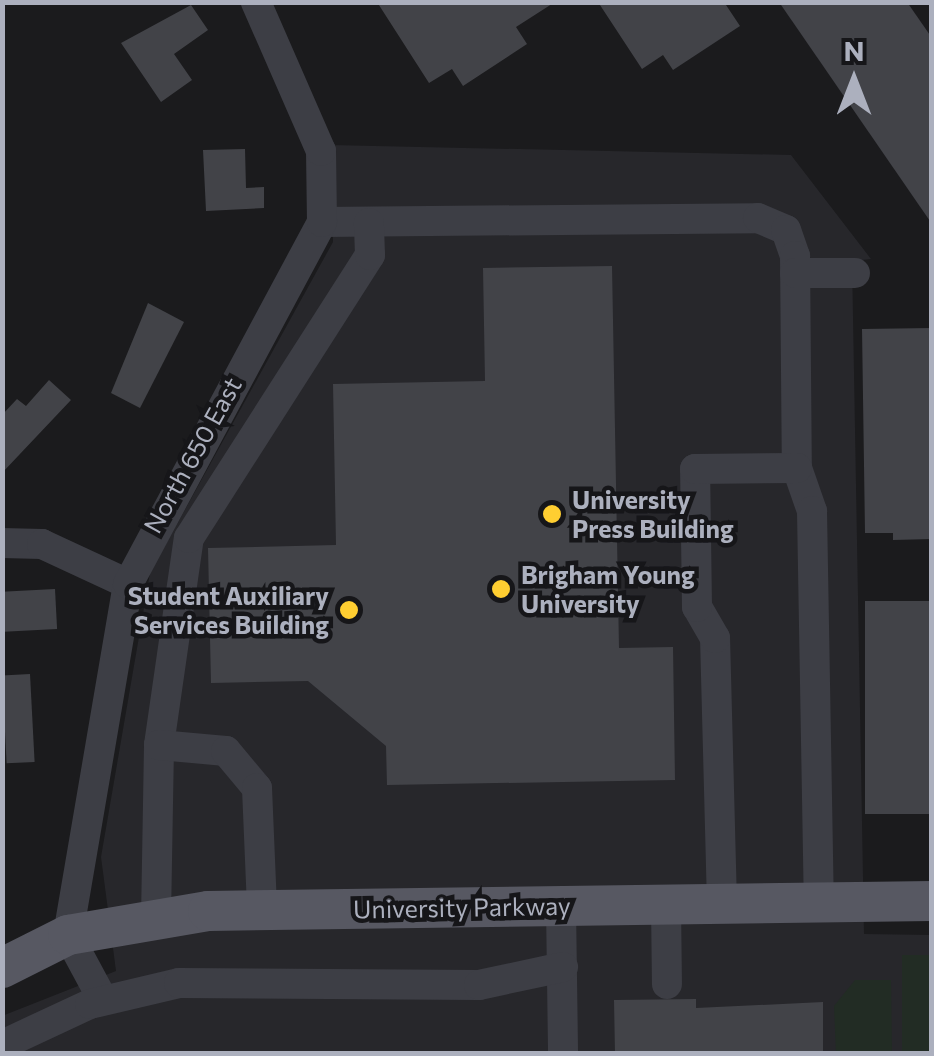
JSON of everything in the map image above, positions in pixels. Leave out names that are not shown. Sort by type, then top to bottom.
[{"type":"main road","name":"University Parkway","points":[[2,968],[68,935],[156,918],[262,909],[932,900]]},
{"type":"street","name":"North 650 East","points":[[68,935],[128,584],[322,222],[321,151],[256,2]]},
{"type":"street","points":[[322,222],[758,218],[786,230],[795,274],[797,468],[812,511],[820,902]]},
{"type":"street","points":[[156,918],[159,744],[189,538],[370,255],[369,222]]},
{"type":"street","points":[[795,274],[855,274]]},
{"type":"street","points":[[722,904],[715,638],[697,607],[694,469],[797,468]]},
{"type":"street","points":[[2,543],[42,544],[128,584]]},
{"type":"street","points":[[159,744],[226,752],[257,788],[262,909]]},
{"type":"street","points":[[666,904],[667,984]]},
{"type":"street","points":[[561,906],[563,1054]]},
{"type":"street","points":[[68,935],[103,1000]]},
{"type":"street","points":[[2,1046],[103,1000],[235,978],[479,985],[562,967]]},
{"type":"shaded area","name":"Brigham Young University","points":[[330,145],[791,155],[871,259],[852,261],[864,934],[931,935],[931,1053],[3,1054],[2,1016],[116,971],[101,857],[150,573],[333,242]]},
{"type":"shaded area","points":[[902,955],[931,955],[931,1053],[902,1053]]},
{"type":"shaded area","points":[[855,980],[891,980],[892,1053],[836,1053],[834,1006]]},
{"type":"building","points":[[377,2],[555,2],[516,27],[527,44],[463,86],[452,69],[429,83]]},
{"type":"building","points":[[598,2],[724,2],[740,26],[673,70],[663,55],[642,69]]},
{"type":"building","points":[[779,2],[907,2],[932,38],[932,224]]},
{"type":"building","points":[[191,5],[208,30],[174,54],[192,80],[161,102],[121,43]]},
{"type":"building","points":[[245,149],[246,188],[264,187],[264,208],[206,211],[203,150]]},
{"type":"building","points":[[612,266],[619,648],[673,647],[675,780],[387,785],[386,746],[308,681],[211,683],[208,548],[336,545],[333,384],[485,381],[483,268]]},
{"type":"building","points":[[148,303],[184,322],[140,408],[111,393]]},
{"type":"building","points":[[932,328],[932,539],[893,540],[893,533],[865,533],[862,329]]},
{"type":"building","points":[[49,380],[71,400],[2,473],[2,415],[17,399],[26,406]]},
{"type":"building","points":[[55,589],[57,629],[4,632],[2,592]]},
{"type":"building","points":[[865,601],[932,601],[932,814],[865,814]]},
{"type":"building","points":[[30,674],[35,762],[7,763],[2,675]]},
{"type":"building","points":[[696,999],[696,1008],[823,1002],[823,1054],[615,1054],[614,1000]]},
{"type":"place","name":"University Press Building","points":[[552,514]]},
{"type":"place","name":"Brigham Young University","points":[[501,589]]},
{"type":"place","name":"Student Auxiliary Services Building","points":[[349,610]]}]
